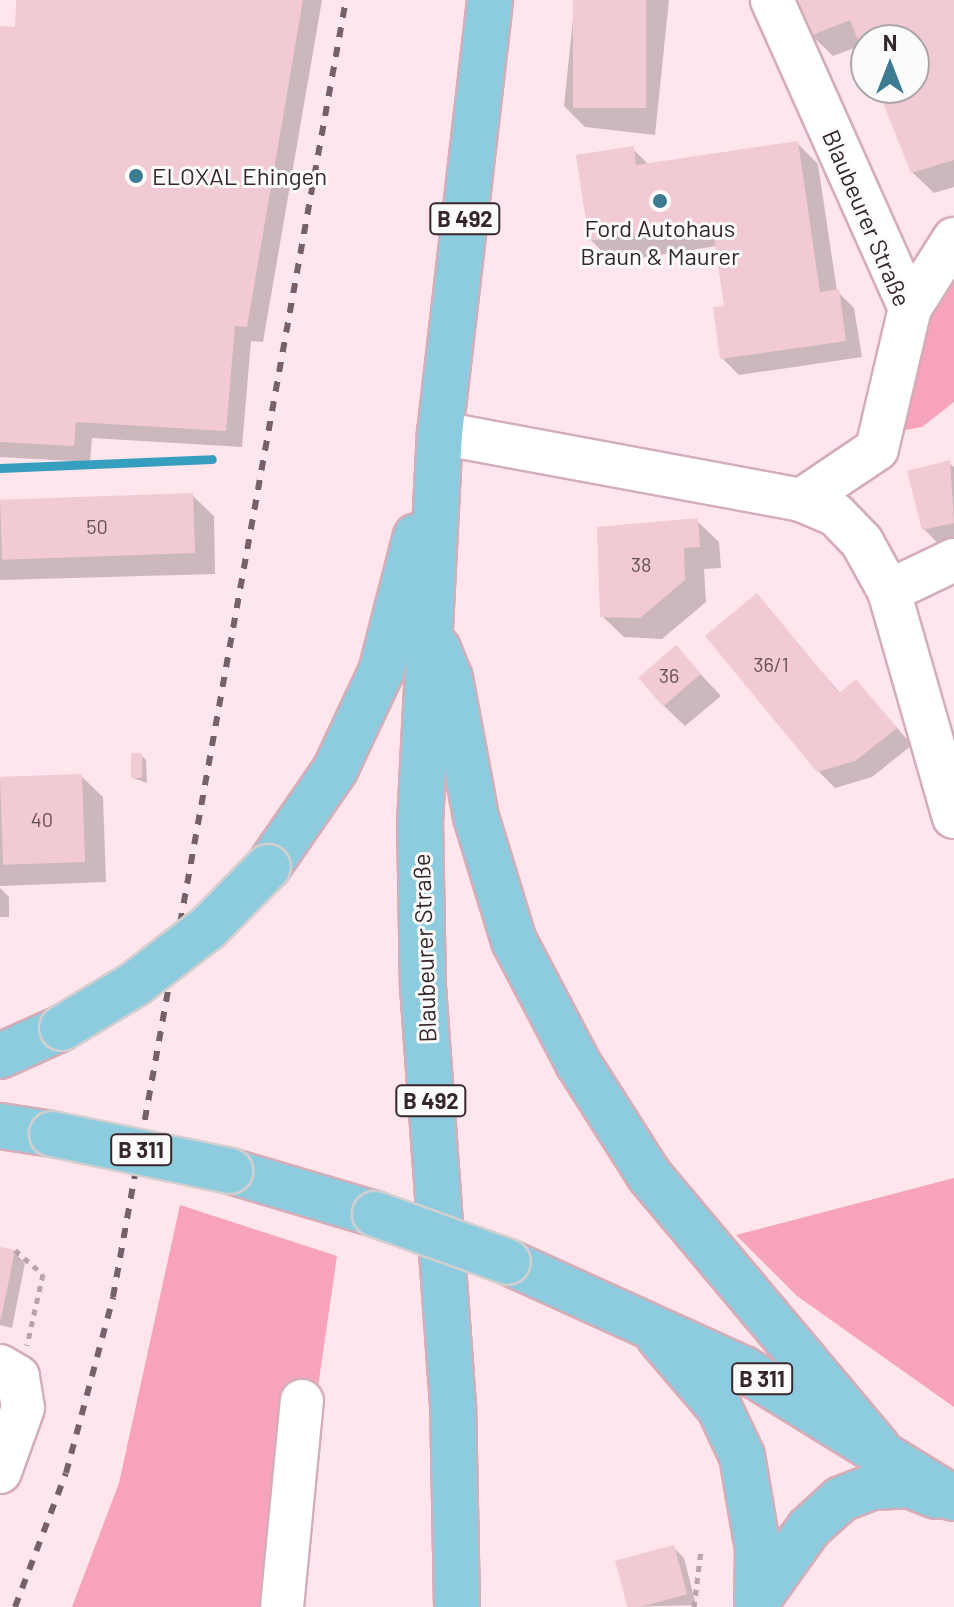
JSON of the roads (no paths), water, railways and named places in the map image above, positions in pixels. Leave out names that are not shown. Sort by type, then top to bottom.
[{"type":"main road","name":"Blaubeurer Straße","points":[[457,1607],[453,1405],[423,990],[420,825],[439,453],[490,0]]},
{"type":"main road","points":[[0,1056],[62,1028],[135,984],[209,927],[268,867],[335,770],[381,672],[404,572],[439,453]]},
{"type":"main road","points":[[428,624],[450,678],[476,817],[514,941],[578,1063],[649,1175],[878,1448]]},
{"type":"main road","name":"B 311","points":[[0,1126],[230,1171],[375,1214],[508,1262],[640,1319],[744,1369],[878,1448],[954,1500]]},
{"type":"main road","points":[[640,1319],[719,1407],[742,1456],[753,1506],[758,1602]]},
{"type":"main road","points":[[758,1602],[809,1528],[841,1499],[873,1487],[908,1485],[954,1500]]},
{"type":"street","name":"Blaubeurer Straße","points":[[772,0],[910,308],[877,449],[801,500]]},
{"type":"street","points":[[910,308],[954,239]]},
{"type":"street","points":[[439,453],[801,500],[836,515],[862,542],[889,591],[954,817]]},
{"type":"street","points":[[889,591],[954,560]]},
{"type":"street","points":[[0,1472],[23,1408],[9,1372]]},
{"type":"street","points":[[282,1607],[302,1401]]},
{"type":"waterway","points":[[0,468],[212,459]]},
{"type":"railway","points":[[15,1607],[66,1473],[113,1297],[346,0]]},
{"type":"place","name":"ELOXAL Ehingen","points":[[136,176]]},
{"type":"place","name":"Ford Autohaus Braun & Maurer","points":[[660,201]]}]
